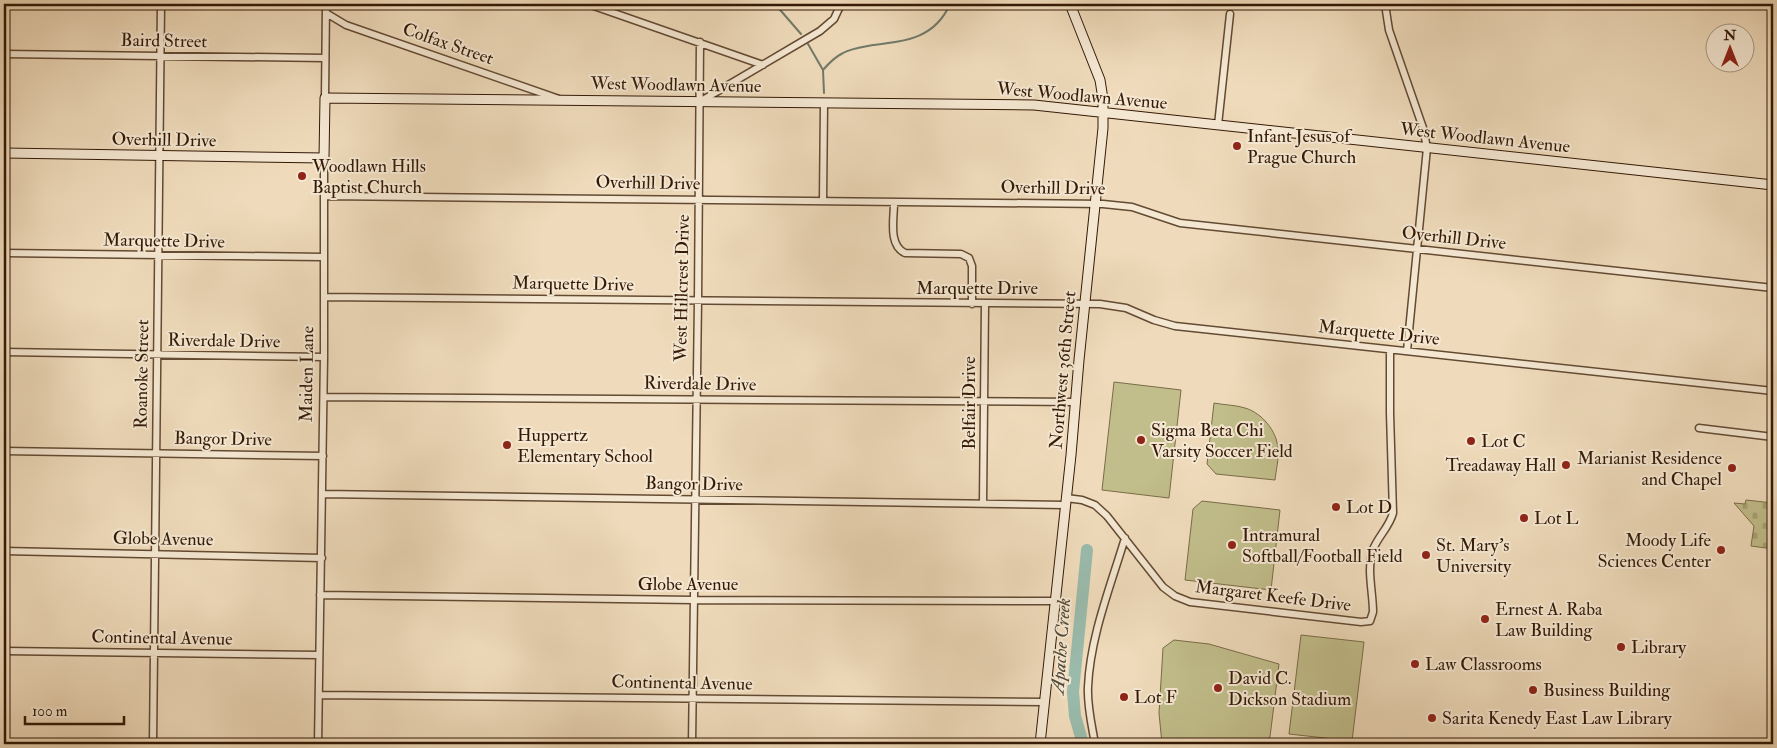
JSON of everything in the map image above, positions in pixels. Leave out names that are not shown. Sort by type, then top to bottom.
[{"type":"street","name":"Roanoke Street","points":[[153,744],[161,4]]},
{"type":"street","name":"Maiden Lane","points":[[318,744],[324,397],[326,4]]},
{"type":"street","points":[[588,4],[763,65]]},
{"type":"street","points":[[700,101],[828,25],[834,20],[841,4]]},
{"type":"street","name":"Northwest 36th Street","points":[[1040,744],[1104,112],[1103,90],[1098,71],[1070,4]]},
{"type":"street","points":[[1385,4],[1393,43],[1423,128],[1427,148],[1407,351]]},
{"type":"street","name":"Colfax Street","points":[[326,13],[346,25],[563,100]]},
{"type":"street","points":[[1218,125],[1230,14]]},
{"type":"street","name":"West Hillcrest Drive","points":[[692,744],[700,42]]},
{"type":"street","name":"Baird Street","points":[[4,54],[325,58]]},
{"type":"street","name":"West Woodlawn Avenue","points":[[325,98],[1034,105],[1773,185]]},
{"type":"street","points":[[824,103],[824,202]]},
{"type":"street","name":"Overhill Drive","points":[[4,154],[324,158]]},
{"type":"street","name":"Overhill Drive","points":[[325,196],[1095,204],[1132,207],[1180,223],[1773,288]]},
{"type":"street","points":[[894,203],[894,241],[902,251],[905,253],[961,254],[969,258],[972,266],[972,304]]},
{"type":"street","name":"Marquette Drive","points":[[4,253],[324,258]]},
{"type":"street","name":"Marquette Drive","points":[[324,297],[1085,304],[1126,308],[1154,320],[1175,326],[1773,391]]},
{"type":"street","name":"Belfair Drive","points":[[983,503],[985,304]]},
{"type":"street","name":"Margaret Keefe Drive","points":[[1066,501],[1082,500],[1095,506],[1107,516],[1164,587],[1175,596],[1190,602],[1361,622],[1370,621],[1373,607],[1371,558],[1377,540],[1390,524],[1393,513],[1390,350]]},
{"type":"street","name":"Riverdale Drive","points":[[4,352],[324,356]]},
{"type":"street","name":"Riverdale Drive","points":[[324,397],[984,403],[1076,402]]},
{"type":"street","points":[[1699,428],[1773,437]]},
{"type":"street","name":"Bangor Drive","points":[[4,451],[322,456]]},
{"type":"street","name":"Bangor Drive","points":[[322,494],[983,503],[1066,501]]},
{"type":"street","points":[[1096,744],[1090,716],[1088,688],[1093,648],[1125,538]]},
{"type":"street","name":"Globe Avenue","points":[[4,552],[322,558]]},
{"type":"street","name":"Globe Avenue","points":[[320,595],[693,600],[1055,601]]},
{"type":"street","name":"Continental Avenue","points":[[4,651],[320,655]]},
{"type":"street","name":"Continental Avenue","points":[[319,694],[1044,702]]},
{"type":"green space","name":"Sigma Beta Chi Varsity Soccer Field","points":[[1114,382],[1181,390],[1169,498],[1102,490]]},
{"type":"green space","points":[[1214,403],[1238,406],[1251,410],[1263,418],[1272,429],[1278,449],[1275,480],[1216,474],[1207,464]]},
{"type":"green space","points":[[1746,500],[1773,503],[1773,549],[1751,546],[1754,526],[1734,503],[1745,504]]},
{"type":"green space","name":"Intramural Softball/Football Field","points":[[1202,501],[1280,510],[1271,590],[1185,580],[1193,509]]},
{"type":"green space","points":[[1301,635],[1364,642],[1352,741],[1289,734]]},
{"type":"green space","name":"David C. Dickson Stadium","points":[[1174,640],[1209,644],[1279,664],[1270,737],[1260,744],[1162,744],[1159,713],[1163,648]]},
{"type":"waterway","name":"Apache Creek","points":[[775,4],[801,34]]},
{"type":"waterway","points":[[823,70],[835,58],[850,50],[897,42],[919,36],[936,24],[950,4]]},
{"type":"waterway","name":"Apache Creek","points":[[808,44],[823,70],[824,93]]},
{"type":"waterway","name":"Apache Creek","points":[[1083,744],[1075,716],[1073,692],[1087,550]]},
{"type":"waterway","points":[[1052,676],[1057,676],[1064,681],[1074,682]]},
{"type":"place","name":"Infant Jesus of Prague Church","points":[[1237,146]]},
{"type":"place","name":"Woodlawn Hills Baptist Church","points":[[302,176]]},
{"type":"place","name":"Sigma Beta Chi Varsity Soccer Field","points":[[1141,440]]},
{"type":"place","name":"Lot C","points":[[1471,441]]},
{"type":"place","name":"Huppertz Elementary School","points":[[507,445]]},
{"type":"place","name":"Treadaway Hall","points":[[1566,465]]},
{"type":"place","name":"Marianist Residence and Chapel","points":[[1732,468]]},
{"type":"place","name":"Lot D","points":[[1336,507]]},
{"type":"place","name":"Lot L","points":[[1524,518]]},
{"type":"place","name":"Intramural Softball/Football Field","points":[[1232,545]]},
{"type":"place","name":"Moody Life Sciences Center","points":[[1721,550]]},
{"type":"place","name":"St. Mary's University","points":[[1426,555]]},
{"type":"place","name":"Ernest A. Raba Law Building","points":[[1485,619]]},
{"type":"place","name":"Library","points":[[1621,647]]},
{"type":"place","name":"Law Classrooms","points":[[1415,664]]},
{"type":"place","name":"David C. Dickson Stadium","points":[[1218,688]]},
{"type":"place","name":"Business Building","points":[[1533,690]]},
{"type":"place","name":"Lot F","points":[[1124,697]]},
{"type":"place","name":"Sarita Kenedy East Law Library","points":[[1432,718]]}]
